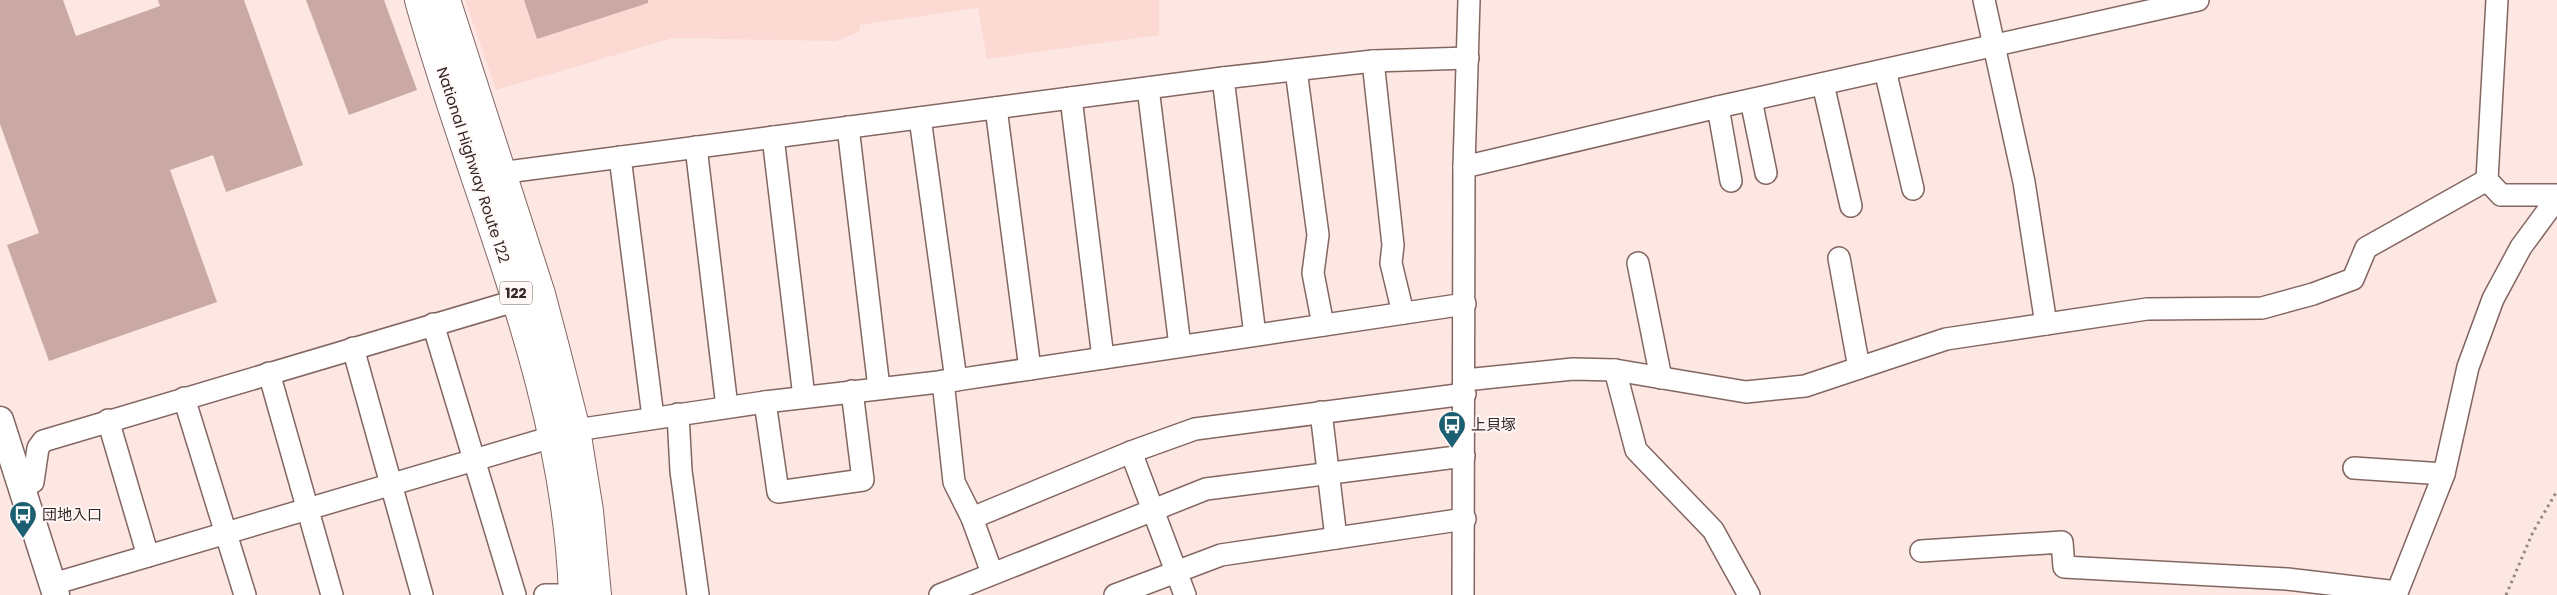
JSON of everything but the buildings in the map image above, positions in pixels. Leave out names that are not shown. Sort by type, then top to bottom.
[{"type":"highway","name":"National Highway Route 122","points":[[419,0],[589,511],[597,595]]},
{"type":"highway","name":"National Highway Route 122","points":[[446,0],[500,173],[541,294],[564,433],[573,595]]},
{"type":"main road","points":[[0,420],[54,590]]},
{"type":"street","points":[[1463,595],[1465,519],[1464,167],[1469,0]]},
{"type":"street","points":[[1984,0],[2024,182],[2046,324]]},
{"type":"street","points":[[1464,167],[1718,107],[2198,0]]},
{"type":"street","points":[[2497,0],[2490,92],[2487,180],[2501,195],[2557,197]]},
{"type":"street","points":[[500,173],[1223,78],[1373,61],[1468,58]]},
{"type":"street","points":[[1373,61],[1393,244],[1391,263],[1403,313]]},
{"type":"street","points":[[1296,70],[1318,235],[1314,273],[1323,325]]},
{"type":"street","points":[[1885,70],[1913,189]]},
{"type":"street","points":[[1223,78],[1254,335]]},
{"type":"street","points":[[1823,84],[1851,206]]},
{"type":"street","points":[[1148,88],[1180,346]]},
{"type":"street","points":[[1070,98],[1103,358]]},
{"type":"street","points":[[1751,100],[1766,174]]},
{"type":"street","points":[[1718,107],[1731,181]]},
{"type":"street","points":[[996,108],[1030,369]]},
{"type":"street","points":[[920,118],[949,380],[954,482],[972,518],[992,574]]},
{"type":"street","points":[[848,127],[879,388]]},
{"type":"street","points":[[773,137],[804,397]]},
{"type":"street","points":[[696,147],[727,407]]},
{"type":"street","points":[[620,157],[653,417]]},
{"type":"street","points":[[972,518],[1131,452],[1195,429],[1321,412],[1573,370],[1615,370],[1746,392],[1805,386],[1946,339],[2147,309],[2262,308],[2313,294],[2353,279],[2366,248],[2487,180]]},
{"type":"street","points":[[1920,551],[2062,542],[2064,567],[2277,578],[2397,593],[2444,474],[2468,367],[2493,300],[2521,247],[2557,197]]},
{"type":"street","points":[[1839,258],[1859,368]]},
{"type":"street","points":[[1638,264],[1661,378]]},
{"type":"street","points":[[23,488],[33,482],[38,448],[43,441],[108,420],[518,300]]},
{"type":"street","points":[[54,590],[148,556],[564,433],[653,417],[1030,369],[1465,304]]},
{"type":"street","points":[[433,324],[515,595]]},
{"type":"street","points":[[353,348],[422,595]]},
{"type":"street","points":[[1615,370],[1636,450],[1712,530],[1749,595]]},
{"type":"street","points":[[268,373],[332,595]]},
{"type":"street","points":[[765,402],[778,492],[863,480],[852,391]]},
{"type":"street","points":[[184,398],[224,533],[245,595]]},
{"type":"street","points":[[1321,412],[1336,538]]},
{"type":"street","points":[[678,414],[681,471],[698,595]]},
{"type":"street","points":[[108,420],[148,556]]},
{"type":"street","points":[[1131,452],[1185,595]]},
{"type":"street","points":[[940,595],[1206,489],[1464,456]]},
{"type":"street","points":[[2354,468],[2444,474]]},
{"type":"street","points":[[1115,595],[1221,555],[1465,519]]},
{"type":"street","points":[[545,595],[573,595]]},
{"type":"path","points":[[2506,595],[2533,532],[2557,491]]},
{"type":"shaded area","points":[[465,0],[1159,0],[1159,35],[987,59],[978,8],[860,25],[859,32],[835,41],[673,38],[496,90]]},
{"type":"place","name":"上貝塚","points":[[1452,449]]},
{"type":"place","name":"団地入口","points":[[23,539]]}]
